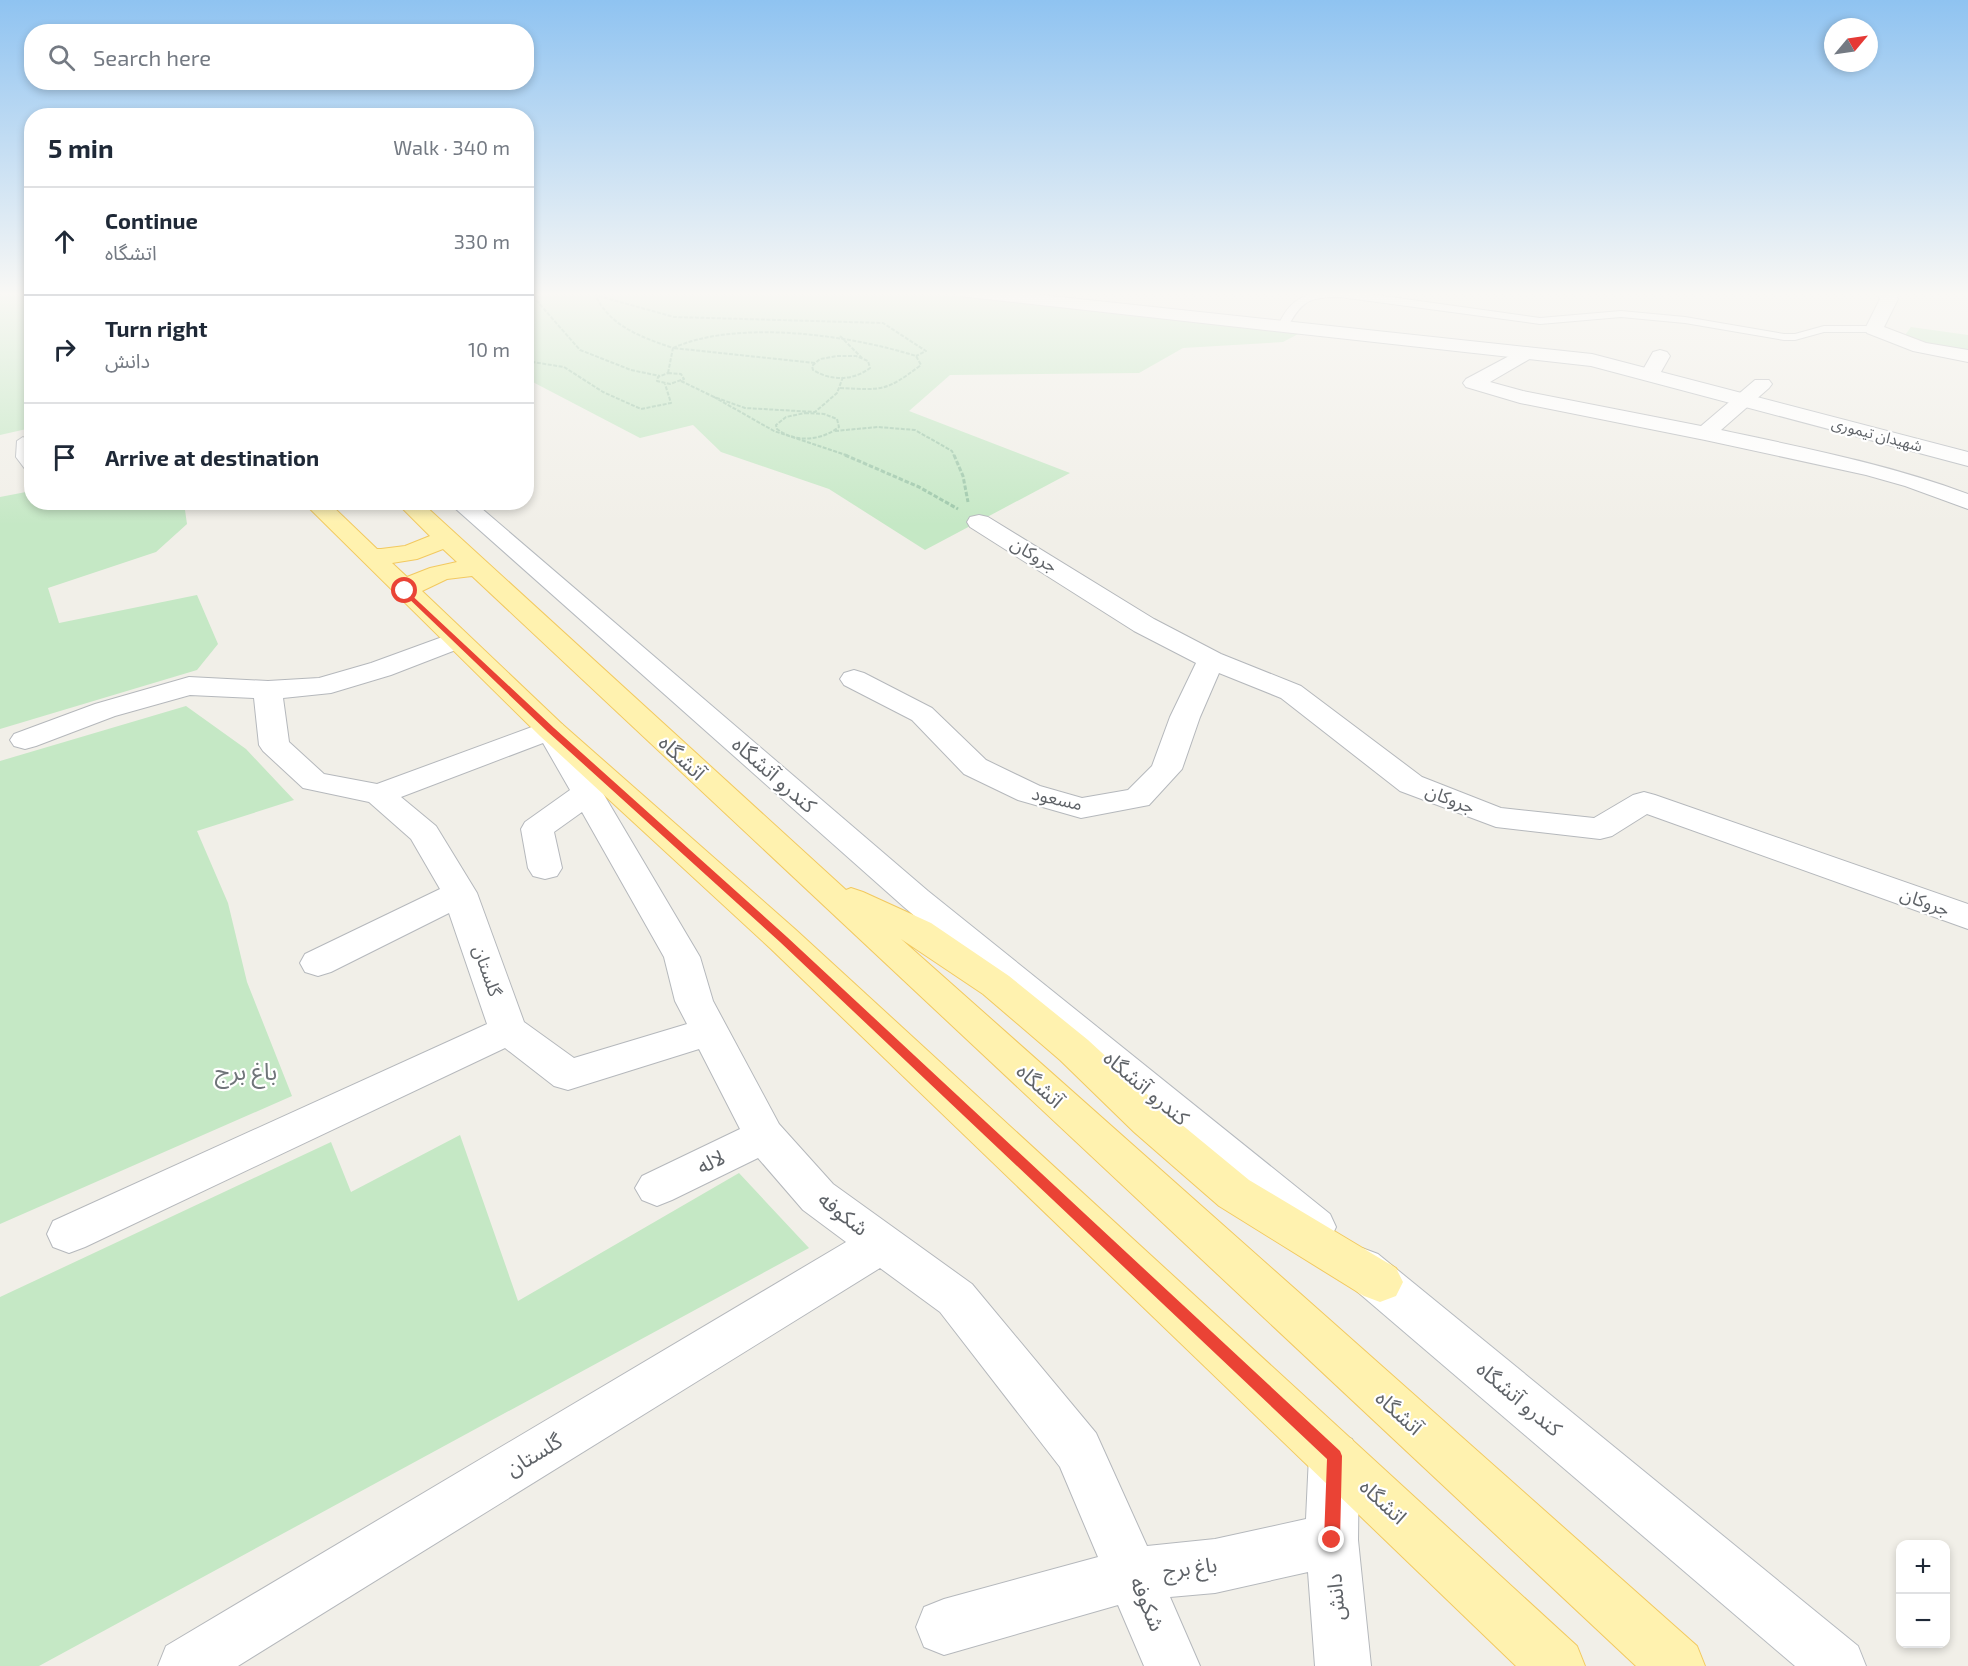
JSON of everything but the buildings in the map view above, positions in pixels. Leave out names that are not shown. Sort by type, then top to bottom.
[{"type":"main road","name":"اتشگاه","points":[[322,510],[551,730],[783,939],[1557,1666]]},
{"type":"main road","name":"آتشگاه","points":[[416,510],[822,887],[1677,1666]]},
{"type":"main road","points":[[369,556],[398,557],[423,549],[445,537]]},
{"type":"main road","points":[[405,591],[417,581],[432,574],[455,569],[478,568]]},
{"type":"main road","points":[[822,887],[918,932],[996,985],[1074,1050],[1149,1121],[1234,1193],[1380,1282]]},
{"type":"street","points":[[1496,370],[1473,383],[1531,400],[1705,433],[1870,469],[1913,481],[1968,502]]},
{"type":"street","name":"شهیدان تیموری","points":[[1630,370],[1968,459]]},
{"type":"street","points":[[1650,375],[1653,370]]},
{"type":"street","points":[[1705,433],[1762,384]]},
{"type":"street","name":"کندرو آتشگاه","points":[[468,510],[916,899],[1380,1282],[1838,1666]]},
{"type":"street","name":"جروکان","points":[[979,522],[1144,625],[1211,660],[1291,692],[1411,784],[1496,817],[1600,829],[1644,802],[1968,917]]},
{"type":"street","points":[[25,740],[105,710],[189,686],[268,690],[321,687],[381,669],[456,640]]},
{"type":"street","name":"مسعود","points":[[854,679],[922,714],[975,767],[1029,793],[1081,808],[1138,798],[1166,769],[1185,717],[1211,660]]},
{"type":"street","points":[[268,690],[274,745],[314,780],[379,794],[551,730]]},
{"type":"street","name":"شکوفه","points":[[551,730],[682,957],[694,1001],[708,1032],[764,1136],[818,1197],[956,1298],[1078,1450],[1134,1574],[1172,1666]]},
{"type":"street","points":[[545,868],[537,829],[587,793]]},
{"type":"street","name":"گلستان","points":[[379,794],[424,833],[460,893],[507,1030]]},
{"type":"street","points":[[318,963],[460,893]]},
{"type":"street","points":[[69,1234],[507,1030],[568,1075],[708,1032]]},
{"type":"street","name":"لاله","points":[[657,1188],[764,1136]]},
{"type":"street","name":"گلستان","points":[[186,1666],[881,1244]]},
{"type":"street","name":"دانش","points":[[1334,1456],[1332,1540],[1343,1666]]},
{"type":"street","name":"باغ برج","points":[[944,1627],[1134,1574],[1215,1566],[1332,1540]]},
{"type":"lane","points":[[23,441],[22,457],[24,460]]},
{"type":"path","points":[[568,370],[603,392],[641,409],[671,403],[665,384]]},
{"type":"path","points":[[630,370],[660,376],[668,374],[683,376],[684,379],[681,381]]},
{"type":"path","points":[[668,374],[669,370]]},
{"type":"path","points":[[813,370],[817,373],[843,377],[867,370]]},
{"type":"path","points":[[839,388],[880,390],[898,382],[915,370]]},
{"type":"path","points":[[660,376],[657,381],[665,384],[681,381],[761,424],[788,436],[854,458],[919,487],[979,522]]},
{"type":"path","points":[[843,377],[837,393],[815,412],[795,414],[780,421],[776,425],[777,429],[788,436],[808,438],[836,431],[878,427],[915,430],[952,451],[963,476],[969,511],[979,522]]},
{"type":"path","points":[[714,397],[745,408],[815,412],[837,419],[839,427],[836,431]]},
{"type":"green space","points":[[0,370],[24,370],[24,430],[0,435]]},
{"type":"green space","points":[[534,370],[1145,370],[1139,373],[950,375],[909,411],[1070,473],[925,550],[829,489],[721,452],[693,425],[640,438],[534,383]]},
{"type":"green space","points":[[24,492],[24,510],[185,510],[187,524],[156,552],[48,588],[59,623],[197,595],[218,644],[197,670],[0,729],[0,497]]},
{"type":"green space","points":[[186,706],[246,749],[294,800],[197,831],[228,903],[247,982],[292,1096],[0,1224],[0,761]]},
{"type":"green space","points":[[460,1135],[518,1301],[739,1173],[809,1248],[39,1666],[0,1666],[0,1297],[331,1142],[351,1192]]},
{"type":"district","name":"باغ برج","points":[[246,1072]]},
{"type":"route","points":[[405,591],[551,730],[783,939],[1334,1456],[1332,1540]]}]
